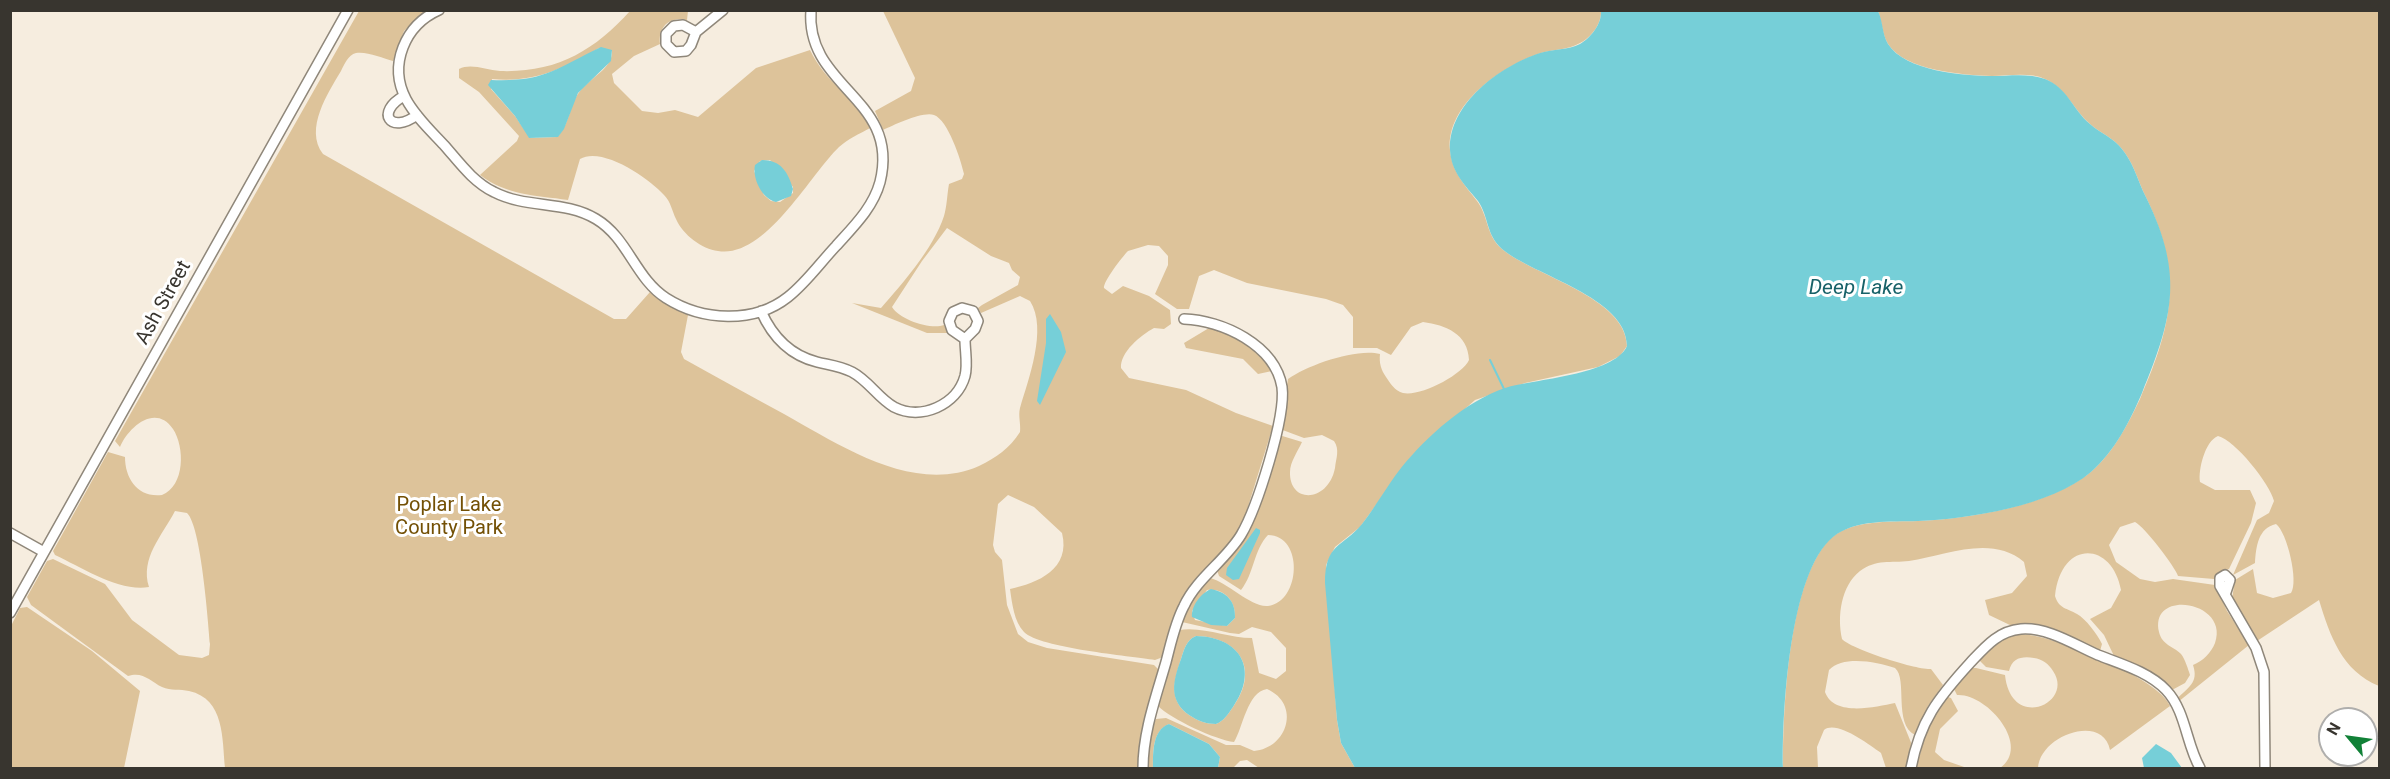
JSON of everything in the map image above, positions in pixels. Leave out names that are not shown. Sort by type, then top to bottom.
[{"type":"street","name":"Ash Street","points":[[10,613],[348,10]]},
{"type":"street","points":[[439,10],[419,23],[403,47],[398,70],[404,96],[417,115],[469,173],[491,190],[519,201],[569,207],[605,225],[622,242],[651,284],[673,302],[690,310],[716,315],[744,316],[761,311],[790,296],[858,222],[874,199],[882,171],[882,147],[874,123],[859,100],[838,81],[823,62],[813,39],[811,10]]},
{"type":"street","points":[[696,32],[723,10]]},
{"type":"street","points":[[404,96],[389,107],[389,119],[399,125],[417,115]]},
{"type":"street","points":[[761,311],[772,332],[791,350],[806,359],[853,373],[888,403],[909,412],[932,410],[946,403],[955,393],[966,370],[965,339]]},
{"type":"street","points":[[1143,768],[1148,727],[1179,618],[1191,594],[1230,550],[1248,522],[1269,459],[1282,402],[1279,376],[1270,360],[1258,349],[1228,330],[1203,322],[1184,320]]},
{"type":"street","points":[[10,533],[44,552]]},
{"type":"street","points":[[2226,592],[2231,609],[2256,648],[2264,672],[2265,768]]},
{"type":"street","points":[[1911,768],[1924,724],[1942,693],[1993,639],[2009,632],[2027,629],[2064,640],[2139,672],[2162,687],[2182,714],[2187,741],[2200,768]]},
{"type":"green space","name":"Poplar Lake County Park","points":[[359,11],[426,11],[404,31],[393,61],[360,53],[353,54],[347,60],[320,111],[316,134],[323,154],[614,319],[626,319],[650,292],[664,303],[688,315],[681,352],[684,359],[853,452],[903,470],[929,474],[954,473],[979,466],[1002,452],[1016,438],[1020,432],[1020,408],[1035,354],[1037,326],[1035,312],[1030,301],[1020,296],[981,313],[978,308],[1018,285],[1020,277],[1012,270],[1009,263],[991,256],[947,228],[892,307],[902,316],[916,323],[932,326],[944,325],[948,333],[927,333],[852,303],[881,308],[890,298],[933,241],[944,216],[949,184],[962,179],[964,174],[949,132],[934,115],[916,117],[883,130],[875,111],[911,91],[915,78],[883,11],[1601,11],[1598,25],[1584,41],[1571,47],[1541,53],[1526,59],[1494,77],[1479,89],[1457,117],[1451,133],[1450,150],[1456,172],[1481,207],[1497,244],[1517,259],[1576,289],[1612,314],[1623,329],[1627,346],[1620,356],[1598,367],[1525,383],[1475,400],[1411,457],[1360,527],[1335,547],[1326,565],[1337,720],[1341,743],[1355,768],[1259,768],[1247,760],[1240,761],[1233,768],[1218,768],[1220,757],[1209,744],[1169,724],[1163,727],[1156,737],[1153,768],[1147,768],[1152,728],[1156,719],[1166,718],[1226,745],[1240,745],[1254,751],[1266,748],[1275,742],[1286,725],[1287,714],[1284,705],[1278,696],[1267,689],[1260,692],[1250,703],[1234,742],[1194,728],[1158,706],[1179,630],[1188,629],[1252,638],[1259,673],[1276,679],[1286,671],[1286,648],[1271,632],[1252,627],[1239,634],[1230,633],[1182,622],[1191,600],[1210,578],[1262,606],[1279,602],[1287,593],[1292,582],[1293,556],[1288,546],[1280,538],[1268,535],[1260,547],[1249,577],[1241,590],[1219,576],[1217,570],[1230,557],[1279,435],[1302,442],[1290,468],[1291,482],[1296,490],[1302,494],[1317,493],[1331,480],[1337,454],[1334,441],[1322,435],[1304,438],[1280,429],[1288,379],[1307,368],[1332,359],[1358,353],[1370,353],[1380,354],[1384,374],[1400,392],[1420,392],[1440,384],[1458,372],[1469,360],[1468,351],[1460,337],[1454,332],[1423,322],[1411,327],[1391,355],[1377,348],[1353,348],[1353,317],[1343,305],[1326,299],[1247,283],[1214,270],[1199,276],[1189,309],[1177,309],[1155,294],[1168,265],[1168,256],[1159,246],[1148,245],[1128,251],[1104,285],[1104,288],[1112,294],[1123,286],[1149,296],[1170,310],[1171,324],[1164,329],[1154,328],[1143,335],[1124,356],[1121,368],[1129,378],[1186,390],[1236,413],[1273,426],[1243,523],[1227,547],[1196,581],[1163,657],[1155,660],[1066,647],[1033,638],[1024,632],[1014,612],[1010,589],[1031,583],[1050,572],[1062,556],[1063,545],[1062,533],[1034,507],[1008,495],[998,504],[993,545],[995,552],[1002,560],[1007,605],[1018,634],[1028,642],[1047,648],[1154,665],[1159,670],[1139,768],[225,768],[219,722],[209,702],[201,695],[165,688],[146,677],[128,676],[31,605],[27,597],[47,561],[53,559],[105,584],[132,620],[179,655],[202,658],[209,655],[208,615],[200,554],[192,521],[187,513],[175,511],[154,548],[147,566],[149,587],[137,588],[113,582],[55,555],[53,551],[108,452],[125,457],[130,479],[134,485],[146,493],[162,495],[175,483],[181,465],[180,446],[173,429],[166,422],[158,418],[150,418],[136,426],[120,447],[115,441]],"holes":[[[1207,590],[1224,594],[1234,607],[1235,618],[1227,626],[1195,620],[1192,611]],[[1196,636],[1224,642],[1234,649],[1245,669],[1245,680],[1241,693],[1228,715],[1216,724],[1202,722],[1189,715],[1182,709],[1175,696],[1175,682],[1183,652]]]},
{"type":"green space","points":[[630,11],[688,11],[687,20],[675,20],[666,24],[661,33],[660,44],[634,56],[612,74],[614,83],[642,111],[658,113],[675,110],[698,117],[756,68],[810,50],[824,71],[864,117],[870,128],[839,147],[769,229],[753,242],[736,250],[712,250],[694,240],[679,225],[668,201],[657,188],[637,173],[612,160],[589,156],[580,159],[568,200],[511,191],[480,175],[517,141],[519,136],[479,92],[459,78],[459,69],[474,67],[520,71],[539,68],[572,57],[602,38]],"holes":[[[599,48],[612,51],[609,63],[580,91],[565,126],[557,137],[530,138],[515,116],[491,89],[492,79],[522,79],[548,73]],[[770,160],[793,187],[793,193],[780,202],[771,201],[764,195],[754,171],[760,161]]]},
{"type":"green space","points":[[1878,11],[2379,11],[2379,686],[2356,671],[2339,651],[2319,600],[2257,641],[2232,599],[2235,580],[2253,569],[2257,593],[2273,598],[2291,593],[2294,579],[2291,557],[2284,537],[2276,524],[2265,530],[2259,539],[2255,563],[2233,575],[2257,520],[2269,513],[2274,501],[2266,484],[2251,464],[2233,445],[2218,436],[2209,444],[2203,456],[2200,482],[2215,490],[2250,490],[2256,503],[2251,523],[2229,569],[2219,572],[2214,579],[2178,576],[2159,548],[2135,522],[2120,527],[2109,545],[2116,562],[2140,579],[2155,582],[2173,579],[2215,585],[2227,611],[2249,645],[2178,702],[2177,699],[2193,681],[2195,676],[2193,665],[2206,656],[2215,643],[2216,629],[2211,617],[2201,609],[2189,605],[2176,605],[2166,609],[2159,618],[2160,636],[2165,643],[2181,654],[2190,675],[2185,683],[2172,690],[2114,656],[2104,635],[2090,619],[2111,608],[2121,590],[2116,574],[2108,562],[2098,555],[2087,553],[2076,556],[2067,564],[2059,577],[2055,596],[2061,606],[2080,616],[2091,627],[2102,644],[2100,651],[2065,636],[2012,626],[1989,615],[1985,600],[2012,593],[2027,576],[2024,562],[2011,554],[1997,549],[1968,549],[1909,561],[1878,563],[1860,571],[1848,585],[1840,611],[1842,639],[1884,658],[1931,669],[1943,685],[1928,706],[1915,735],[1904,721],[1901,682],[1895,668],[1860,661],[1835,665],[1829,670],[1825,692],[1830,700],[1846,708],[1866,708],[1895,703],[1912,745],[1907,768],[1886,768],[1881,753],[1852,734],[1837,728],[1830,728],[1824,730],[1817,747],[1818,768],[1783,768],[1784,714],[1790,649],[1796,617],[1804,587],[1815,561],[1828,541],[1837,534],[1858,525],[1938,520],[2006,509],[2050,495],[2087,475],[2111,450],[2135,409],[2152,370],[2167,319],[2170,295],[2169,271],[2164,246],[2156,220],[2134,169],[2119,145],[2090,124],[2064,93],[2045,79],[2026,75],[1992,76],[1951,73],[1907,60],[1888,44]]},
{"type":"green space","points":[[1209,328],[1245,344],[1272,371],[1258,374],[1243,359],[1186,348],[1184,343]]},
{"type":"green space","points":[[27,607],[92,651],[140,691],[124,768],[11,768],[11,626],[20,608]]},
{"type":"green space","points":[[2018,634],[2053,640],[2125,670],[2162,695],[2170,706],[2110,750],[2105,739],[2096,733],[2085,731],[2072,733],[2049,746],[2041,756],[2038,768],[2000,768],[2009,758],[2011,747],[2002,722],[1981,702],[1957,695],[1953,687],[1972,668],[1976,668],[2005,675],[2010,693],[2018,703],[2029,707],[2040,706],[2049,701],[2056,693],[2058,683],[2051,668],[2042,661],[2030,657],[2018,659],[2012,663],[2009,671],[1986,667],[1979,660],[2003,639]]},
{"type":"green space","points":[[1945,696],[1951,698],[1958,711],[1940,729],[1935,752],[1944,760],[1967,768],[1916,768],[1928,726]]},
{"type":"water","name":"Deep Lake","points":[[1601,11],[1878,11],[1888,44],[1896,53],[1921,66],[1966,75],[2032,76],[2053,83],[2059,87],[2084,118],[2115,142],[2126,154],[2156,220],[2165,245],[2169,269],[2168,315],[2162,339],[2142,393],[2121,435],[2100,464],[2074,484],[2054,494],[2009,509],[1938,520],[1862,524],[1833,537],[1818,555],[1806,581],[1798,612],[1787,681],[1783,768],[1355,768],[1341,743],[1337,720],[1325,583],[1331,553],[1362,524],[1412,456],[1435,432],[1462,411],[1505,388],[1590,370],[1607,364],[1619,356],[1627,346],[1623,329],[1612,314],[1596,301],[1517,259],[1497,244],[1490,232],[1482,207],[1456,172],[1450,150],[1452,133],[1458,117],[1479,89],[1493,77],[1525,59],[1540,53],[1580,44],[1595,30]]},
{"type":"water","points":[[601,47],[612,50],[611,61],[578,93],[564,129],[558,137],[529,138],[515,116],[488,85],[491,80],[524,79],[549,72]]},
{"type":"water","points":[[762,160],[774,162],[783,168],[793,189],[791,196],[776,202],[766,197],[759,187],[754,170],[755,165]]},
{"type":"water","points":[[1050,314],[1061,332],[1066,352],[1040,405],[1037,401],[1046,343],[1046,319]]},
{"type":"water","points":[[1256,528],[1260,530],[1260,533],[1239,579],[1233,580],[1226,575],[1227,568]]},
{"type":"water","points":[[1211,589],[1226,595],[1234,607],[1235,618],[1227,626],[1211,625],[1192,617],[1197,600]]},
{"type":"water","points":[[1196,636],[1224,642],[1241,658],[1245,669],[1245,680],[1241,693],[1228,715],[1216,724],[1202,722],[1189,715],[1182,709],[1175,696],[1174,682],[1183,652]]},
{"type":"water","points":[[1169,724],[1209,744],[1220,757],[1218,768],[1153,768],[1156,737],[1163,727]]},
{"type":"water","points":[[2156,744],[2171,753],[2182,768],[2144,768],[2142,758]]},
{"type":"waterway","points":[[1490,360],[1504,389]]}]
